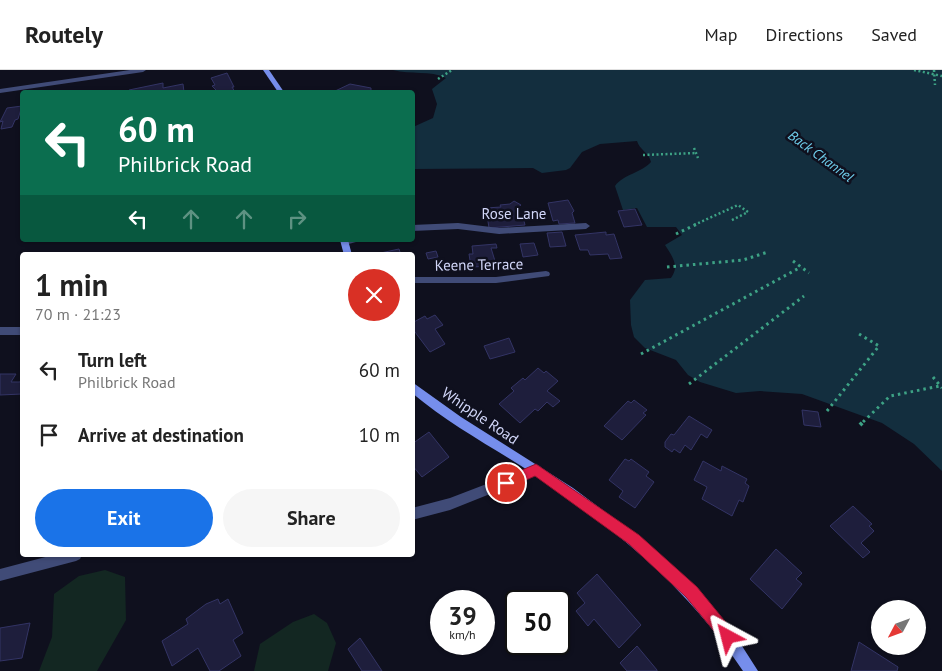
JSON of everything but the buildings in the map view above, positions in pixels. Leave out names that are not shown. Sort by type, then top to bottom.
[{"type":"main road","points":[[266,70],[280,90]]},
{"type":"main road","name":"Whipple Road","points":[[415,388],[434,404],[536,470],[634,539],[678,578],[712,615],[751,671]]},
{"type":"street","points":[[0,91],[143,70]]},
{"type":"street","name":"Rose Lane","points":[[415,228],[458,226],[499,231],[586,226]]},
{"type":"street","name":"Keene Terrace","points":[[415,280],[496,280],[546,274]]},
{"type":"street","points":[[0,331],[20,331]]},
{"type":"street","points":[[415,513],[450,504],[536,470]]},
{"type":"street","points":[[0,574],[68,557]]},
{"type":"path","points":[[438,78],[452,70]]},
{"type":"path","points":[[914,70],[942,76]]},
{"type":"path","points":[[934,70],[935,85]]},
{"type":"path","points":[[694,148],[698,158]]},
{"type":"path","points":[[643,155],[696,153]]},
{"type":"path","points":[[676,234],[738,205],[748,212],[730,221]]},
{"type":"path","points":[[668,267],[743,260],[768,252]]},
{"type":"path","points":[[793,261],[809,272]]},
{"type":"path","points":[[641,354],[801,267]]},
{"type":"path","points":[[689,384],[804,296]]},
{"type":"path","points":[[827,411],[879,346],[859,334]]},
{"type":"path","points":[[860,425],[890,396],[941,387],[933,377]]},
{"type":"green space","points":[[105,570],[125,577],[126,620],[97,671],[39,671],[52,637],[54,594],[79,576]]},
{"type":"green space","points":[[314,614],[327,623],[336,643],[328,671],[254,671],[260,644],[293,622]]},
{"type":"water","name":"Back Channel","points":[[393,70],[942,70],[942,471],[914,444],[882,423],[802,394],[760,391],[736,393],[700,382],[688,375],[676,360],[645,348],[634,337],[631,325],[630,300],[645,280],[671,278],[674,274],[675,265],[665,245],[682,235],[676,227],[647,227],[637,208],[623,210],[615,186],[651,162],[637,141],[600,144],[582,152],[570,168],[566,170],[542,173],[533,168],[415,169],[415,126],[433,118],[437,104],[432,89],[446,78],[434,74]]},
{"type":"route","points":[[506,483],[536,470],[610,521],[634,539],[678,578],[712,615],[728,637]]}]
